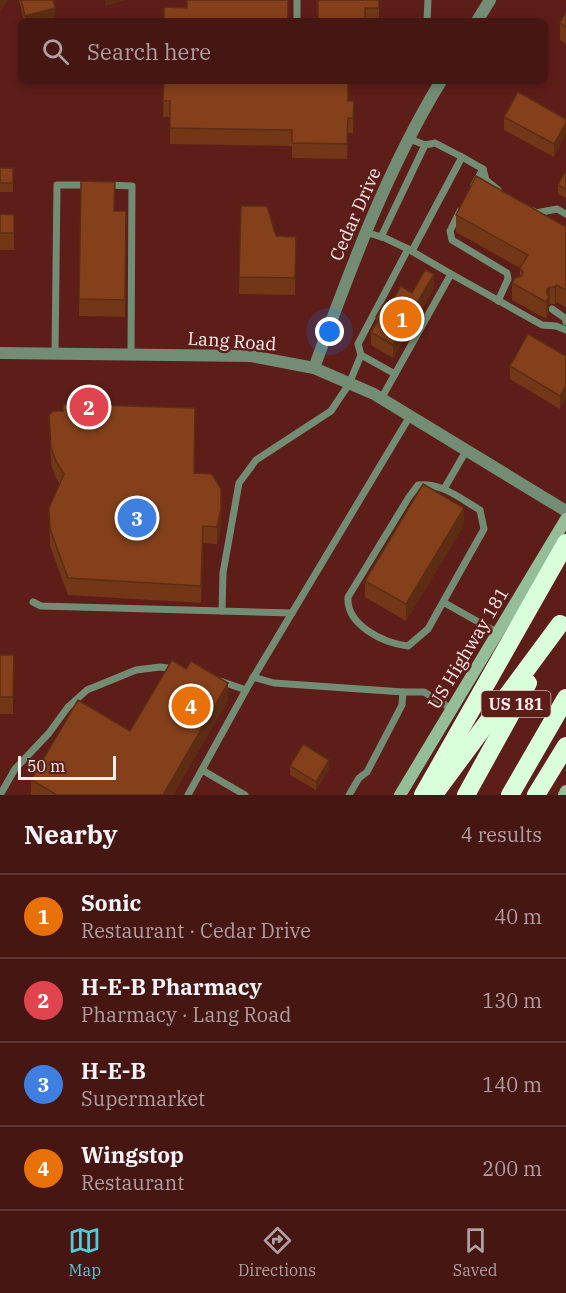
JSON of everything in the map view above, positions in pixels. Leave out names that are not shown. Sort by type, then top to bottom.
[{"type":"highway","points":[[423,795],[566,543]]},
{"type":"highway","points":[[434,795],[563,618]]},
{"type":"highway","name":"US 181","points":[[466,795],[563,618]]},
{"type":"highway","name":"US 181","points":[[510,795],[566,698]]},
{"type":"highway","points":[[536,795],[566,746]]},
{"type":"main road","name":"US Highway 181","points":[[400,795],[566,519]]},
{"type":"main road","points":[[564,795],[566,790]]},
{"type":"street","points":[[479,18],[490,0]]},
{"type":"street","name":"Cedar Drive","points":[[314,368],[365,232],[439,84]]},
{"type":"street","name":"Lang Road","points":[[0,353],[251,356],[314,368],[381,399],[566,511]]},
{"type":"lane","points":[[297,0],[297,18]]},
{"type":"lane","points":[[427,18],[428,0]]},
{"type":"lane","points":[[410,139],[425,145],[435,142],[483,169],[486,180],[509,197]]},
{"type":"lane","points":[[381,237],[425,145]]},
{"type":"lane","points":[[222,611],[223,573],[239,483],[256,460],[330,411],[349,384],[361,355],[358,344],[462,157]]},
{"type":"lane","points":[[472,190],[483,169]]},
{"type":"lane","points":[[55,354],[57,184],[132,186],[131,355]]},
{"type":"lane","points":[[466,200],[450,231],[452,240],[507,273],[509,285],[498,301]]},
{"type":"lane","points":[[527,207],[536,213],[557,209],[566,214]]},
{"type":"lane","points":[[365,232],[410,250],[542,325],[556,326],[566,330]]},
{"type":"lane","points":[[381,399],[451,274]]},
{"type":"lane","points":[[552,309],[565,318],[566,322]]},
{"type":"lane","points":[[361,355],[395,374]]},
{"type":"lane","points":[[188,795],[246,690],[410,416]]},
{"type":"lane","points":[[444,489],[466,450]]},
{"type":"lane","points":[[430,484],[444,489],[480,510],[484,529],[442,602],[428,629],[408,646],[391,644],[358,623],[347,608],[348,597],[418,485],[430,484]]},
{"type":"lane","points":[[33,602],[41,606],[292,613]]},
{"type":"lane","points":[[442,602],[498,633]]},
{"type":"lane","points":[[1,795],[15,769],[49,733],[68,706],[87,690],[136,670],[160,667],[182,670]]},
{"type":"lane","points":[[254,677],[274,684],[424,692],[452,709]]},
{"type":"lane","points":[[214,679],[246,690]]},
{"type":"lane","points":[[349,795],[358,778],[367,772],[402,705],[403,692]]},
{"type":"lane","points":[[202,770],[244,795]]},
{"type":"building","points":[[21,0],[53,0],[55,8],[25,16]]},
{"type":"building","points":[[187,0],[288,0],[288,18],[164,18],[164,7],[187,8]]},
{"type":"building","points":[[318,0],[379,0],[379,8],[365,8],[365,18],[318,18]]},
{"type":"building","points":[[566,12],[566,27],[560,23]]},
{"type":"building","points":[[164,84],[348,84],[348,101],[354,101],[353,118],[348,118],[347,144],[292,143],[292,130],[170,128],[170,101],[163,101]]},
{"type":"building","points":[[518,92],[566,119],[554,144],[504,117]]},
{"type":"building","points":[[0,168],[13,168],[13,183],[0,183]]},
{"type":"building","points":[[566,170],[566,189],[558,185]]},
{"type":"building","points":[[476,176],[566,227],[566,290],[556,285],[550,287],[547,289],[549,297],[546,302],[512,283],[515,278],[522,276],[523,272],[520,268],[528,255],[456,215]]},
{"type":"building","points":[[81,181],[115,182],[114,211],[126,211],[125,300],[79,299]]},
{"type":"building","points":[[241,206],[267,206],[276,236],[296,237],[295,278],[239,277]]},
{"type":"building","points":[[0,214],[14,215],[14,233],[0,233]]},
{"type":"building","points":[[425,270],[434,274],[393,345],[371,332],[379,319],[376,317],[383,305],[388,308],[401,286],[412,293]]},
{"type":"building","points":[[528,334],[566,356],[566,386],[560,396],[510,366]]},
{"type":"building","points":[[63,404],[195,408],[194,473],[212,474],[221,489],[221,509],[217,527],[203,526],[201,586],[68,578],[50,529],[49,508],[64,474],[51,448],[49,415],[53,411],[63,411]]},
{"type":"building","points":[[423,484],[464,508],[406,604],[365,581]]},
{"type":"building","points":[[0,655],[14,655],[13,697],[0,697]]},
{"type":"building","points":[[172,660],[186,669],[191,661],[228,683],[163,795],[57,795],[31,780],[78,700],[130,731]]},
{"type":"building","points":[[303,744],[329,760],[316,782],[290,766]]},
{"type":"place","name":"Sonic","points":[[402,319]]},
{"type":"place","name":"H-E-B Pharmacy","points":[[89,407]]},
{"type":"place","name":"H-E-B","points":[[137,518]]},
{"type":"place","name":"Wingstop","points":[[191,706]]}]
